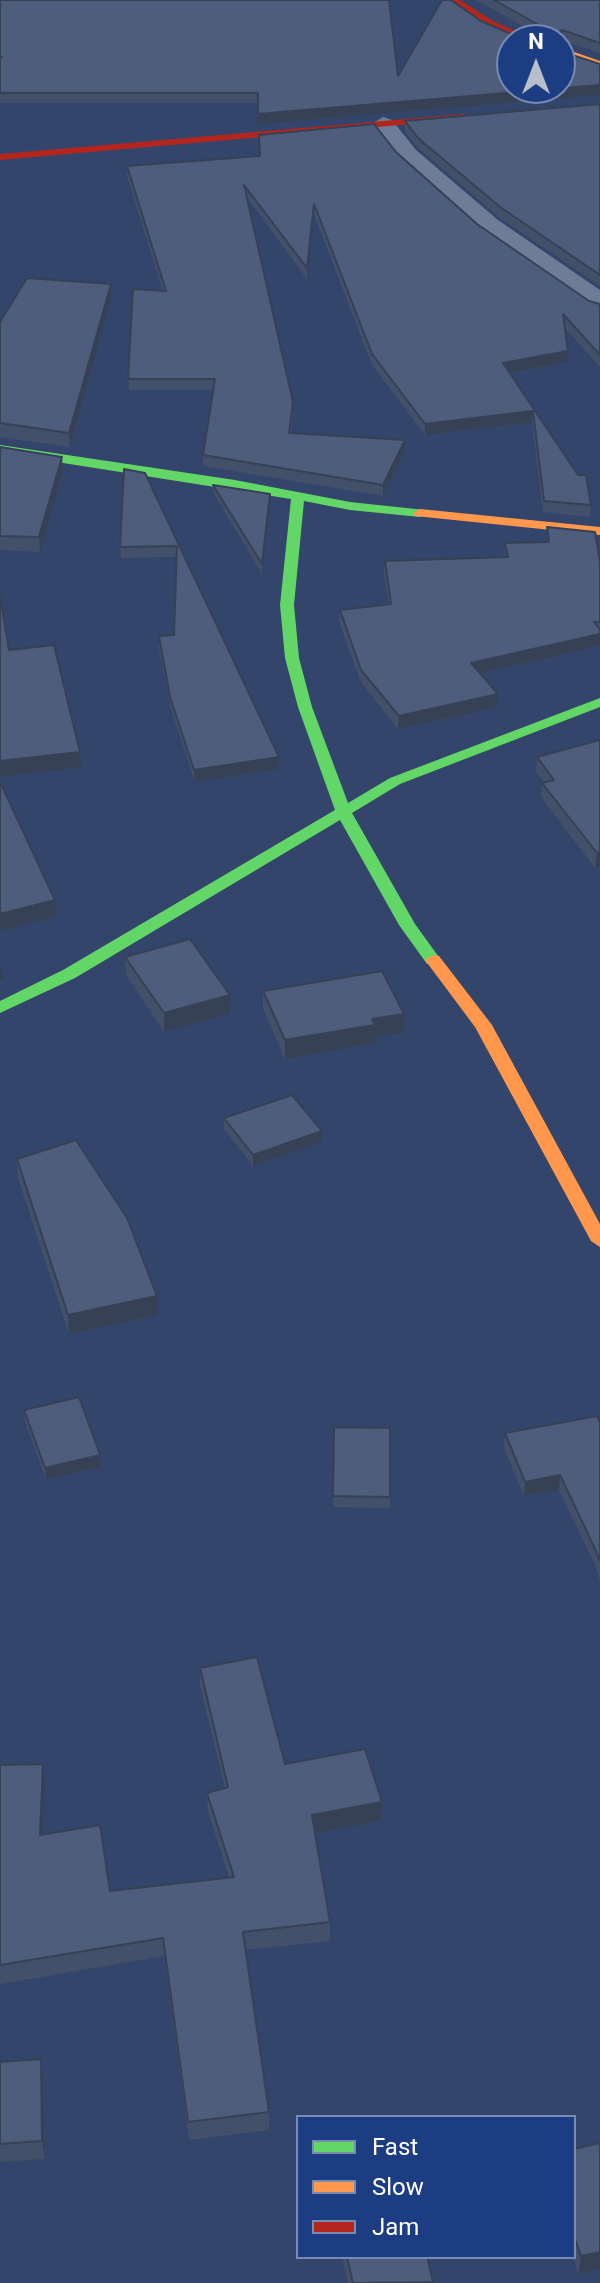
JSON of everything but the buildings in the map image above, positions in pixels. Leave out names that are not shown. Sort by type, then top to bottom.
[{"type":"street","points":[[454,0],[496,26]]},
{"type":"street","points":[[576,56],[600,64]]},
{"type":"street","points":[[0,157],[476,116]]},
{"type":"street","points":[[383,125],[407,155],[488,226],[600,303]]},
{"type":"street","points":[[0,449],[412,514],[600,531]]},
{"type":"street","points":[[298,497],[287,605],[292,658],[305,707],[343,811],[407,925],[483,1025],[600,1241]]},
{"type":"street","points":[[0,1008],[69,974],[395,781],[600,702]]},
{"type":"traffic: fast","points":[[0,449],[235,484],[350,506],[420,513]]},
{"type":"traffic: fast","points":[[298,497],[287,605],[292,658],[305,707],[343,811],[407,925],[433,960]]},
{"type":"traffic: fast","points":[[0,1008],[69,974],[395,781],[600,702]]},
{"type":"traffic: slow","points":[[576,56],[600,64]]},
{"type":"traffic: slow","points":[[420,513],[600,531]]},
{"type":"traffic: slow","points":[[433,960],[483,1025],[600,1241]]},
{"type":"traffic: jam","points":[[454,0],[496,26]]},
{"type":"traffic: jam","points":[[0,157],[464,117]]}]
